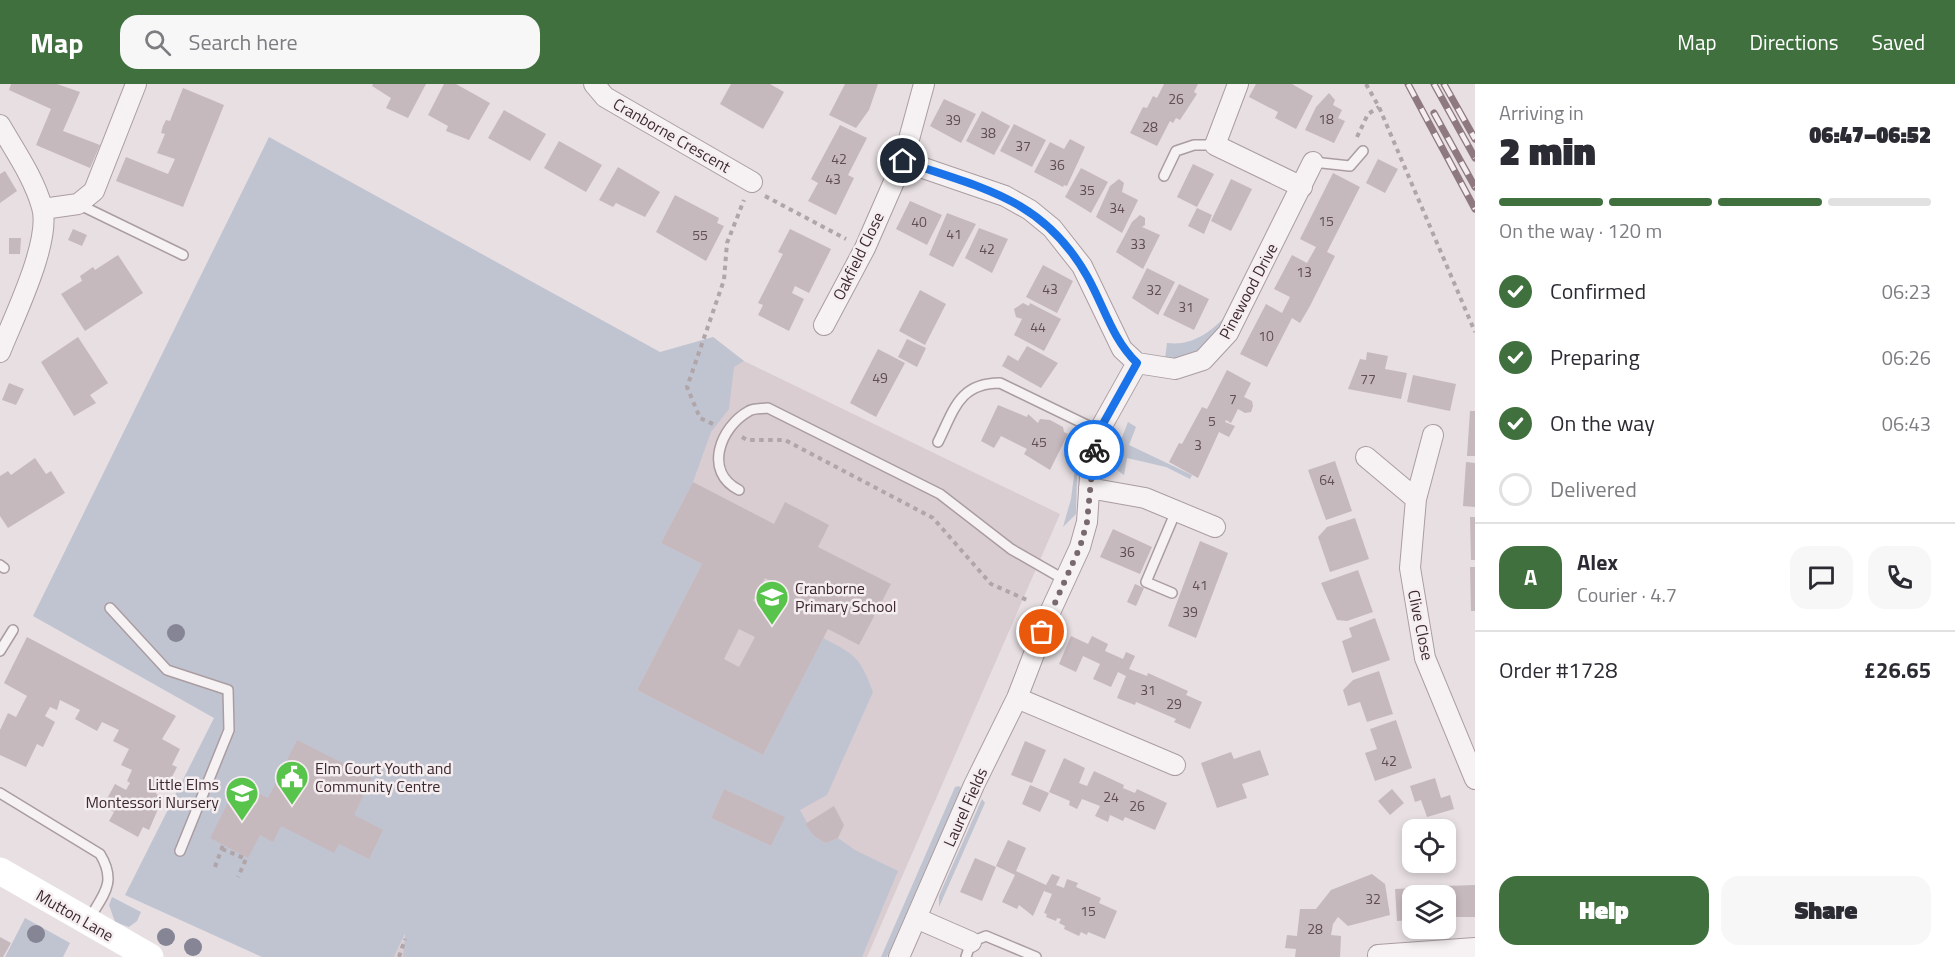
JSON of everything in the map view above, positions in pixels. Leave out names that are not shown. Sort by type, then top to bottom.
[{"type":"main road","name":"Mutton Lane","points":[[0,871],[150,957]]},
{"type":"street","points":[[43,209],[78,204],[94,191],[136,84]]},
{"type":"street","name":"Cranborne Crescent","points":[[594,84],[606,97],[752,182]]},
{"type":"street","name":"Oakfield Close","points":[[824,325],[865,248],[903,161],[924,84]]},
{"type":"street","points":[[1239,84],[1215,145],[1302,187]]},
{"type":"street","points":[[0,125],[31,178],[43,209],[39,252],[0,352]]},
{"type":"street","points":[[903,161],[1005,196],[1030,210],[1052,228],[1082,266],[1122,349],[1137,363]]},
{"type":"street","name":"Pinewood Drive","points":[[1137,363],[1175,369],[1203,360],[1214,351],[1228,333],[1313,162]]},
{"type":"street","name":"Laurel Fields","points":[[899,957],[974,785],[1017,698],[1065,580],[1087,522],[1091,461],[1099,431],[1137,363]]},
{"type":"street","name":"Clive Close","points":[[1433,435],[1416,499],[1410,568],[1425,658],[1475,779]]},
{"type":"street","points":[[1366,457],[1416,499]]},
{"type":"street","points":[[1089,488],[1145,498],[1215,527]]},
{"type":"street","points":[[1017,698],[1175,765]]},
{"type":"street","points":[[916,918],[969,950]]},
{"type":"street","points":[[1378,955],[1475,948]]},
{"type":"lane","points":[[1164,176],[1176,152],[1194,145],[1215,145]]},
{"type":"lane","points":[[1313,162],[1350,166],[1363,151]]},
{"type":"lane","points":[[78,204],[183,255]]},
{"type":"lane","points":[[938,442],[963,394],[987,382],[1000,382],[1099,431]]},
{"type":"lane","points":[[739,490],[726,484],[719,472],[717,454],[735,422],[751,410],[768,408],[940,494],[1011,549],[1065,580]]},
{"type":"lane","points":[[1172,593],[1146,582],[1176,511]]},
{"type":"lane","points":[[110,608],[167,670],[228,690],[229,730],[180,851]]},
{"type":"lane","points":[[0,651],[13,630]]},
{"type":"lane","points":[[0,794],[100,854],[107,866],[110,879],[87,922]]},
{"type":"lane","points":[[969,950],[986,936],[1036,957]]},
{"type":"path","points":[[1366,84],[1379,107],[1475,333]]},
{"type":"path","points":[[752,182],[764,195],[865,248]]},
{"type":"path","points":[[214,867],[223,847],[246,859],[238,877]]},
{"type":"path","points":[[399,957],[405,939]]},
{"type":"shaded area","points":[[269,137],[660,352],[713,337],[744,361],[734,367],[729,409],[711,432],[693,482],[661,543],[702,564],[637,690],[763,755],[823,638],[850,653],[860,664],[873,692],[827,795],[800,810],[815,837],[826,843],[838,838],[855,850],[898,871],[862,957],[403,957],[405,934],[394,957],[262,957],[125,895],[214,718],[33,616]],"holes":[[[724,789],[784,817],[771,846],[711,818]]]},
{"type":"shaded area","points":[[1225,317],[1209,343],[1195,353],[1165,359],[1167,343],[1184,342],[1199,337]]},
{"type":"shaded area","name":"Cranborne Primary School","points":[[713,337],[744,361],[1060,514],[867,957],[394,957]]},
{"type":"shaded area","points":[[1128,422],[1136,427],[1129,445],[1192,475],[1190,479],[1166,467],[1127,458],[1124,475],[1117,470],[1119,445]]},
{"type":"shaded area","points":[[1079,437],[1083,438],[1077,478],[1076,514],[1063,527],[1071,499]]},
{"type":"shaded area","points":[[955,787],[961,788],[887,957],[881,957]]},
{"type":"shaded area","points":[[982,799],[985,803],[939,907],[939,896]]},
{"type":"shaded area","points":[[112,897],[141,912],[137,921],[129,927],[115,922],[109,905]]},
{"type":"shaded area","points":[[25,918],[70,943],[63,957],[5,957]]},
{"type":"building","points":[[11,84],[57,84],[80,92],[63,131],[100,145],[90,168],[36,145],[51,109],[9,90]]},
{"type":"building","points":[[373,84],[426,84],[408,118],[386,108],[391,98],[372,86]]},
{"type":"building","points":[[444,84],[456,84],[490,103],[469,140],[446,131],[448,126],[428,115]]},
{"type":"building","points":[[731,84],[770,84],[784,92],[763,129],[720,104]]},
{"type":"building","points":[[845,84],[878,84],[869,110],[856,128],[829,115]]},
{"type":"building","points":[[1164,84],[1198,84],[1194,92],[1197,94],[1180,120],[1176,118],[1173,123],[1170,121],[1157,146],[1130,133],[1143,107],[1147,108],[1153,96],[1157,98]]},
{"type":"building","points":[[1256,84],[1292,84],[1313,96],[1296,129],[1275,118],[1278,112],[1249,97]]},
{"type":"building","points":[[183,88],[224,105],[183,207],[116,181],[126,157],[168,174],[175,159],[157,153],[165,134],[161,133],[163,126],[166,120],[170,121]]},
{"type":"building","points":[[1329,93],[1335,100],[1333,105],[1342,110],[1338,118],[1345,121],[1334,143],[1305,130],[1316,107]]},
{"type":"building","points":[[944,99],[976,114],[961,143],[930,126]]},
{"type":"building","points":[[504,110],[546,134],[530,161],[488,138]]},
{"type":"building","points":[[982,111],[1010,126],[994,155],[966,141]]},
{"type":"building","points":[[1014,124],[1046,140],[1032,167],[1000,151]]},
{"type":"building","points":[[840,125],[867,138],[848,175],[854,178],[836,215],[808,201],[818,183],[811,179]]},
{"type":"building","points":[[1070,139],[1085,147],[1067,186],[1063,187],[1034,172],[1050,142],[1064,149]]},
{"type":"building","points":[[559,141],[602,165],[586,192],[544,168]]},
{"type":"building","points":[[1378,159],[1398,169],[1385,193],[1366,183]]},
{"type":"building","points":[[1193,164],[1214,174],[1197,207],[1177,197]]},
{"type":"building","points":[[618,167],[660,192],[645,217],[616,203],[613,207],[599,200]]},
{"type":"building","points":[[1081,168],[1108,182],[1091,213],[1065,197]]},
{"type":"building","points":[[5,171],[17,191],[0,203],[0,174]]},
{"type":"building","points":[[1333,173],[1360,187],[1327,252],[1335,256],[1310,306],[1300,323],[1292,318],[1267,367],[1240,354],[1266,304],[1282,313],[1290,297],[1274,289],[1292,255],[1307,263],[1316,247],[1300,239]]},
{"type":"building","points":[[1119,179],[1124,183],[1122,192],[1138,200],[1122,233],[1096,217],[1110,186]]},
{"type":"building","points":[[1231,179],[1252,189],[1231,231],[1211,221]]},
{"type":"building","points":[[675,195],[719,218],[717,223],[724,226],[706,261],[656,232]]},
{"type":"building","points":[[910,201],[942,215],[927,245],[896,229]]},
{"type":"building","points":[[1197,208],[1212,215],[1204,234],[1188,226]]},
{"type":"building","points":[[947,213],[976,224],[953,267],[929,255]]},
{"type":"building","points":[[1140,215],[1145,218],[1145,225],[1142,227],[1160,235],[1143,269],[1116,252],[1132,222]]},
{"type":"building","points":[[979,228],[1008,239],[992,273],[965,258]]},
{"type":"building","points":[[73,229],[87,235],[82,246],[68,240]]},
{"type":"building","points":[[790,229],[831,249],[809,293],[795,286],[792,293],[804,299],[789,331],[758,315],[763,305],[758,303],[783,254],[778,252]]},
{"type":"building","points":[[9,238],[21,238],[20,254],[9,254]]},
{"type":"building","points":[[118,255],[143,293],[85,331],[61,294],[82,281],[80,276],[93,267],[95,270]]},
{"type":"building","points":[[1043,265],[1073,281],[1057,313],[1026,297]]},
{"type":"building","points":[[1147,268],[1175,282],[1158,315],[1132,298]]},
{"type":"building","points":[[1179,284],[1209,299],[1194,330],[1163,315]]},
{"type":"building","points":[[920,290],[946,304],[925,345],[899,331]]},
{"type":"building","points":[[1023,303],[1029,306],[1030,303],[1061,319],[1044,351],[1014,335],[1022,319],[1016,317],[1014,309]]},
{"type":"building","points":[[78,337],[108,383],[90,395],[96,403],[74,416],[41,362]]},
{"type":"building","points":[[907,339],[926,348],[917,367],[898,357]]},
{"type":"building","points":[[1027,346],[1058,363],[1041,388],[1002,366],[1008,355],[1018,361]]},
{"type":"building","points":[[878,349],[905,363],[876,417],[850,403]]},
{"type":"building","points":[[1367,352],[1388,356],[1385,369],[1407,373],[1401,399],[1348,389],[1360,359],[1366,360]]},
{"type":"building","points":[[1227,370],[1251,383],[1244,397],[1252,401],[1253,406],[1251,412],[1245,413],[1238,409],[1231,423],[1226,420],[1225,422],[1235,426],[1229,437],[1219,432],[1198,478],[1169,462],[1179,443],[1182,444],[1202,407],[1207,409]]},
{"type":"building","points":[[1413,375],[1456,384],[1450,411],[1407,402]]},
{"type":"building","points":[[9,383],[24,389],[16,405],[2,400]]},
{"type":"building","points":[[998,405],[1027,417],[1028,414],[1038,423],[1040,419],[1050,420],[1063,427],[1064,432],[1068,434],[1050,470],[1024,454],[1027,449],[1001,436],[994,448],[981,441]]},
{"type":"building","points":[[1470,411],[1475,411],[1475,456],[1467,456]]},
{"type":"building","points":[[35,458],[46,474],[51,471],[65,493],[8,528],[0,516],[0,476],[8,471],[11,475]]},
{"type":"building","points":[[1335,461],[1352,511],[1326,520],[1308,470]]},
{"type":"building","points":[[1466,462],[1475,463],[1475,507],[1463,506]]},
{"type":"building","points":[[693,482],[774,524],[785,502],[829,525],[818,547],[891,584],[859,645],[828,629],[763,755],[637,690],[702,564],[661,543]],"holes":[[[765,578],[780,586],[768,609],[753,601]],[[739,629],[755,637],[739,667],[724,659]]]},
{"type":"building","points":[[1470,517],[1475,517],[1475,560],[1471,560]]},
{"type":"building","points":[[1355,518],[1369,559],[1330,572],[1318,537],[1327,527]]},
{"type":"building","points":[[1113,529],[1152,547],[1140,574],[1100,557]]},
{"type":"building","points":[[1200,541],[1228,553],[1196,638],[1168,626]]},
{"type":"building","points":[[1470,567],[1475,567],[1475,611],[1471,611]]},
{"type":"building","points":[[1358,570],[1373,612],[1347,621],[1337,620],[1321,583]]},
{"type":"building","points":[[1135,584],[1144,588],[1136,606],[1127,602]]},
{"type":"building","points":[[1375,618],[1390,660],[1352,673],[1342,641],[1352,637],[1349,628]]},
{"type":"building","points":[[1071,636],[1088,644],[1092,636],[1108,644],[1105,651],[1123,659],[1126,652],[1135,656],[1129,669],[1147,676],[1148,673],[1188,691],[1186,695],[1202,702],[1190,729],[1174,722],[1176,719],[1148,707],[1117,698],[1126,676],[1118,672],[1111,687],[1093,679],[1100,664],[1083,656],[1076,672],[1059,664]]},
{"type":"building","points":[[27,637],[176,716],[162,739],[180,749],[172,765],[177,767],[166,789],[160,786],[156,794],[159,795],[153,807],[158,809],[149,830],[143,827],[138,837],[109,821],[114,812],[103,806],[115,784],[126,790],[130,783],[127,781],[132,770],[121,765],[129,749],[113,741],[119,730],[102,722],[97,731],[75,719],[80,710],[60,700],[57,710],[50,707],[45,716],[55,722],[43,747],[37,744],[26,767],[0,755],[0,730],[8,713],[16,717],[27,696],[4,683]]},
{"type":"building","points":[[1379,671],[1393,714],[1367,722],[1360,702],[1348,706],[1343,690],[1353,680]]},
{"type":"building","points":[[1396,720],[1412,768],[1375,781],[1365,753],[1377,749],[1370,729]]},
{"type":"building","name":"Elm Court Youth and Community Centre","points":[[297,740],[372,778],[354,815],[383,830],[369,859],[339,844],[334,853],[281,826],[273,842],[260,835],[248,858],[210,838],[238,783],[268,798]]},
{"type":"building","points":[[1025,741],[1046,750],[1032,783],[1011,775]]},
{"type":"building","points":[[1260,750],[1269,775],[1242,784],[1247,798],[1217,808],[1201,763],[1231,752],[1234,759]]},
{"type":"building","points":[[1064,758],[1085,768],[1079,783],[1087,786],[1094,771],[1124,785],[1123,788],[1135,793],[1137,789],[1167,803],[1155,830],[1125,817],[1123,821],[1110,815],[1108,822],[1095,816],[1100,806],[1082,799],[1077,809],[1069,805],[1070,801],[1049,792]]},
{"type":"building","points":[[1435,778],[1441,798],[1450,795],[1454,809],[1427,817],[1421,800],[1415,802],[1410,786]]},
{"type":"building","points":[[1030,785],[1049,793],[1040,812],[1022,804]]},
{"type":"building","points":[[724,789],[785,817],[771,846],[711,818]]},
{"type":"building","points":[[1392,789],[1404,803],[1390,815],[1378,801]]},
{"type":"building","points":[[834,806],[844,825],[838,838],[826,843],[815,837],[805,824]]},
{"type":"building","points":[[1008,840],[1026,848],[1016,871],[1046,885],[1052,874],[1060,877],[1056,885],[1064,888],[1067,879],[1078,883],[1076,887],[1101,898],[1099,903],[1117,911],[1105,939],[1088,932],[1087,935],[1081,932],[1079,936],[1064,929],[1065,926],[1059,923],[1061,919],[1057,918],[1056,921],[1046,917],[1047,914],[1044,913],[1052,894],[1044,891],[1033,916],[1019,905],[1017,909],[1002,902],[1015,875],[996,866]]},
{"type":"building","points":[[975,858],[996,867],[982,901],[960,892]]},
{"type":"building","points":[[1372,874],[1385,884],[1390,915],[1348,926],[1338,917],[1333,924],[1331,935],[1341,936],[1340,957],[1295,957],[1296,949],[1285,948],[1287,935],[1297,936],[1300,909],[1316,909],[1331,890]]},
{"type":"building","points":[[1475,885],[1475,917],[1456,917],[1456,886]]},
{"type":"building","points":[[1395,889],[1402,889],[1402,921],[1397,921]]},
{"type":"building","points":[[0,937],[11,943],[3,957],[0,957]]},
{"type":"railway","points":[[1408,84],[1475,209]]},
{"type":"railway","points":[[1434,84],[1475,158]]},
{"type":"railway","points":[[1444,84],[1475,139]]},
{"type":"railway","points":[[1434,113],[1475,187]]},
{"type":"way so far","points":[[1042,632],[1080,547],[1087,522],[1091,461],[1094,450]]},
{"type":"place","name":"Cranborne Primary School","points":[[772,626]]},
{"type":"place","name":"Elm Court Youth and Community Centre","points":[[292,806]]},
{"type":"place","name":"Little Elms Montessori Nursery","points":[[242,822]]},
{"type":"route","points":[[903,161],[1005,196],[1030,210],[1052,228],[1082,266],[1122,349],[1137,363],[1099,431],[1094,450]]}]
